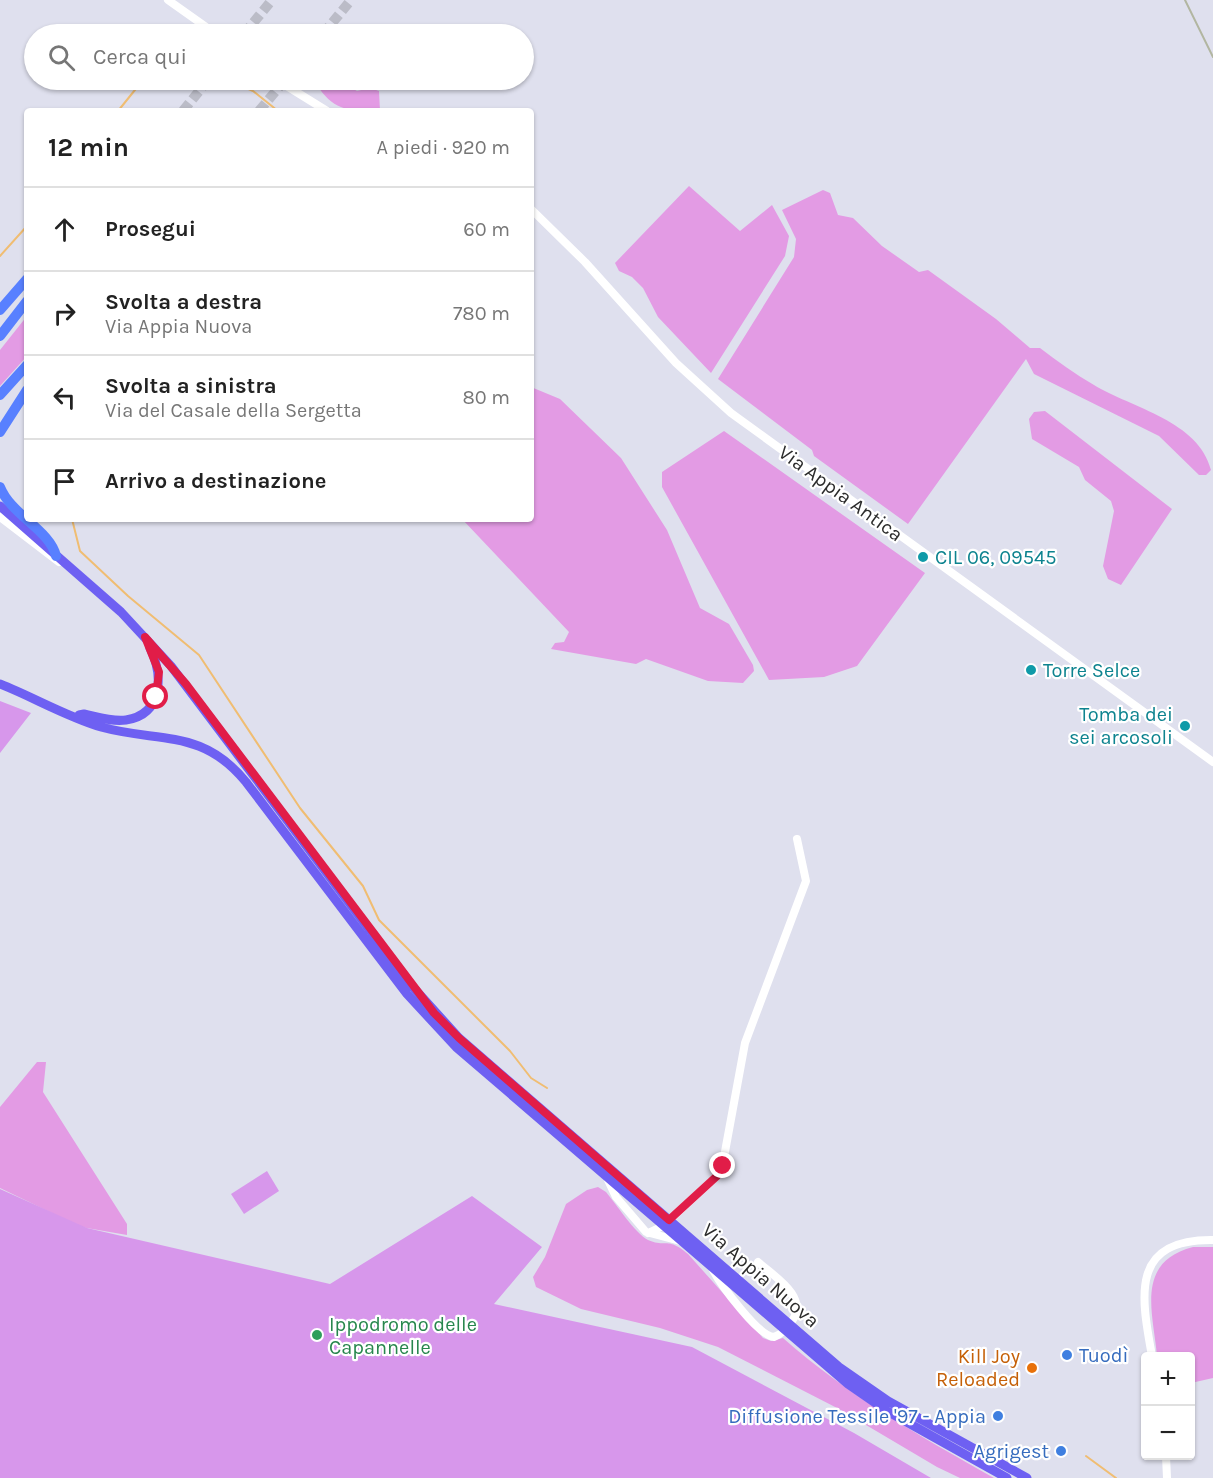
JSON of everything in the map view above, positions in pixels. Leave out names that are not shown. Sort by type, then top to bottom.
[{"type":"highway","points":[[0,310],[24,282]]},
{"type":"highway","points":[[0,336],[24,305]]},
{"type":"highway","points":[[0,395],[24,368]]},
{"type":"highway","points":[[0,432],[24,395]]},
{"type":"highway","points":[[0,487],[14,508],[24,518]]},
{"type":"highway","points":[[29,522],[54,546],[56,556]]},
{"type":"main road","name":"Via Appia Nuova","points":[[0,507],[78,574],[145,637],[186,684],[434,1013],[459,1038],[848,1384],[887,1411],[1007,1478]]},
{"type":"main road","points":[[76,716],[84,714],[110,720],[127,720],[140,715],[151,705],[158,692],[160,676],[145,637]]},
{"type":"main road","name":"Via Appia Nuova","points":[[0,684],[99,726],[188,742],[214,753],[232,766],[430,1021],[608,1180],[666,1223],[680,1241],[787,1328],[873,1392],[1027,1478]]},
{"type":"street","points":[[168,0],[202,24]]},
{"type":"street","points":[[293,90],[322,108]]},
{"type":"street","name":"Via Appia Antica","points":[[534,212],[585,262],[676,363],[731,413],[1213,762]]},
{"type":"street","name":"Via Appia Nuova","points":[[0,517],[41,550],[78,574]]},
{"type":"street","points":[[648,1233],[666,1223],[717,1176],[723,1166],[745,1043],[806,881],[797,839]]},
{"type":"street","points":[[608,1180],[616,1197],[648,1233],[680,1241]]},
{"type":"street","points":[[1151,1352],[1143,1302],[1144,1284],[1150,1267],[1159,1254],[1175,1244],[1213,1240]]},
{"type":"street","points":[[712,1268],[727,1291],[766,1335],[774,1337],[787,1328],[797,1312],[796,1298],[758,1262]]},
{"type":"street","points":[[1166,1460],[1167,1478]]},
{"type":"shaded area","points":[[320,90],[376,90],[379,91],[380,108],[344,108],[327,98]]},
{"type":"shaded area","points":[[689,186],[740,231],[772,205],[789,236],[785,256],[711,373],[658,317],[643,288],[632,277],[619,271],[615,263]]},
{"type":"shaded area","points":[[823,190],[830,193],[838,215],[853,218],[882,246],[919,272],[928,270],[996,319],[1030,348],[1040,348],[1094,385],[1179,428],[1193,439],[1204,453],[1211,470],[1206,475],[1199,475],[1159,436],[1034,374],[1026,359],[908,524],[814,456],[812,450],[718,379],[794,257],[796,239],[782,210]]},
{"type":"shaded area","points":[[24,320],[24,359],[0,386],[0,350]]},
{"type":"shaded area","points":[[534,388],[560,399],[621,458],[667,530],[700,608],[729,624],[753,665],[754,671],[743,683],[708,681],[646,659],[636,664],[551,649],[555,643],[564,642],[569,632],[465,522],[534,522]]},
{"type":"shaded area","points":[[1045,411],[1172,509],[1121,585],[1108,579],[1103,566],[1114,511],[1111,501],[1085,480],[1079,467],[1032,439],[1029,419],[1034,412]]},
{"type":"shaded area","points":[[724,431],[925,573],[857,666],[824,677],[769,680],[662,487],[662,472]]},
{"type":"shaded area","points":[[0,701],[31,713],[0,753]]},
{"type":"shaded area","points":[[37,1062],[46,1062],[43,1092],[127,1224],[127,1235],[81,1227],[0,1188],[0,1107]]},
{"type":"shaded area","points":[[267,1171],[279,1191],[244,1214],[231,1194]]},
{"type":"shaded area","points":[[598,1187],[606,1192],[632,1225],[648,1240],[675,1245],[688,1254],[763,1338],[771,1341],[783,1338],[859,1396],[911,1430],[994,1478],[960,1478],[937,1467],[839,1409],[718,1347],[660,1328],[581,1309],[536,1287],[533,1277],[545,1257],[566,1204],[587,1190]]},
{"type":"shaded area","name":"Ippodromo delle Capannelle","points":[[0,1189],[87,1228],[330,1284],[472,1196],[542,1247],[494,1304],[692,1347],[854,1433],[931,1478],[0,1478]]},
{"type":"shaded area","points":[[1193,1247],[1213,1247],[1213,1378],[1195,1382],[1195,1352],[1157,1352],[1151,1306],[1152,1291],[1155,1276],[1162,1264],[1175,1254]]},
{"type":"waterway","points":[[120,108],[135,90]]},
{"type":"waterway","points":[[251,90],[274,108]]},
{"type":"waterway","points":[[0,256],[24,229]]},
{"type":"waterway","points":[[73,522],[80,551],[128,596],[199,655],[300,808],[363,886],[379,920],[510,1051],[531,1078],[547,1088]]},
{"type":"waterway","points":[[1086,1456],[1116,1478]]},
{"type":"tunnel","points":[[252,24],[272,0]]},
{"type":"tunnel","points":[[331,24],[351,0]]},
{"type":"tunnel","points":[[185,108],[200,90]]},
{"type":"tunnel","points":[[262,108],[277,90]]},
{"type":"railway","points":[[1185,0],[1213,57]]},
{"type":"place","name":"CIL 06, 09545","points":[[923,557]]},
{"type":"place","name":"Torre Selce","points":[[1031,670]]},
{"type":"place","name":"Tomba dei sei arcosoli","points":[[1185,726]]},
{"type":"place","name":"Ippodromo delle Capannelle","points":[[317,1335]]},
{"type":"place","name":"Tuodì","points":[[1067,1355]]},
{"type":"place","name":"Kill Joy Reloaded","points":[[1032,1368]]},
{"type":"place","name":"Diffusione Tessile '97 - Appia","points":[[998,1416]]},
{"type":"place","name":"Agrigest","points":[[1061,1451]]},
{"type":"route","points":[[156,697],[159,687],[159,667],[145,637],[186,684],[434,1013],[459,1038],[669,1220],[717,1176],[723,1166]]}]
